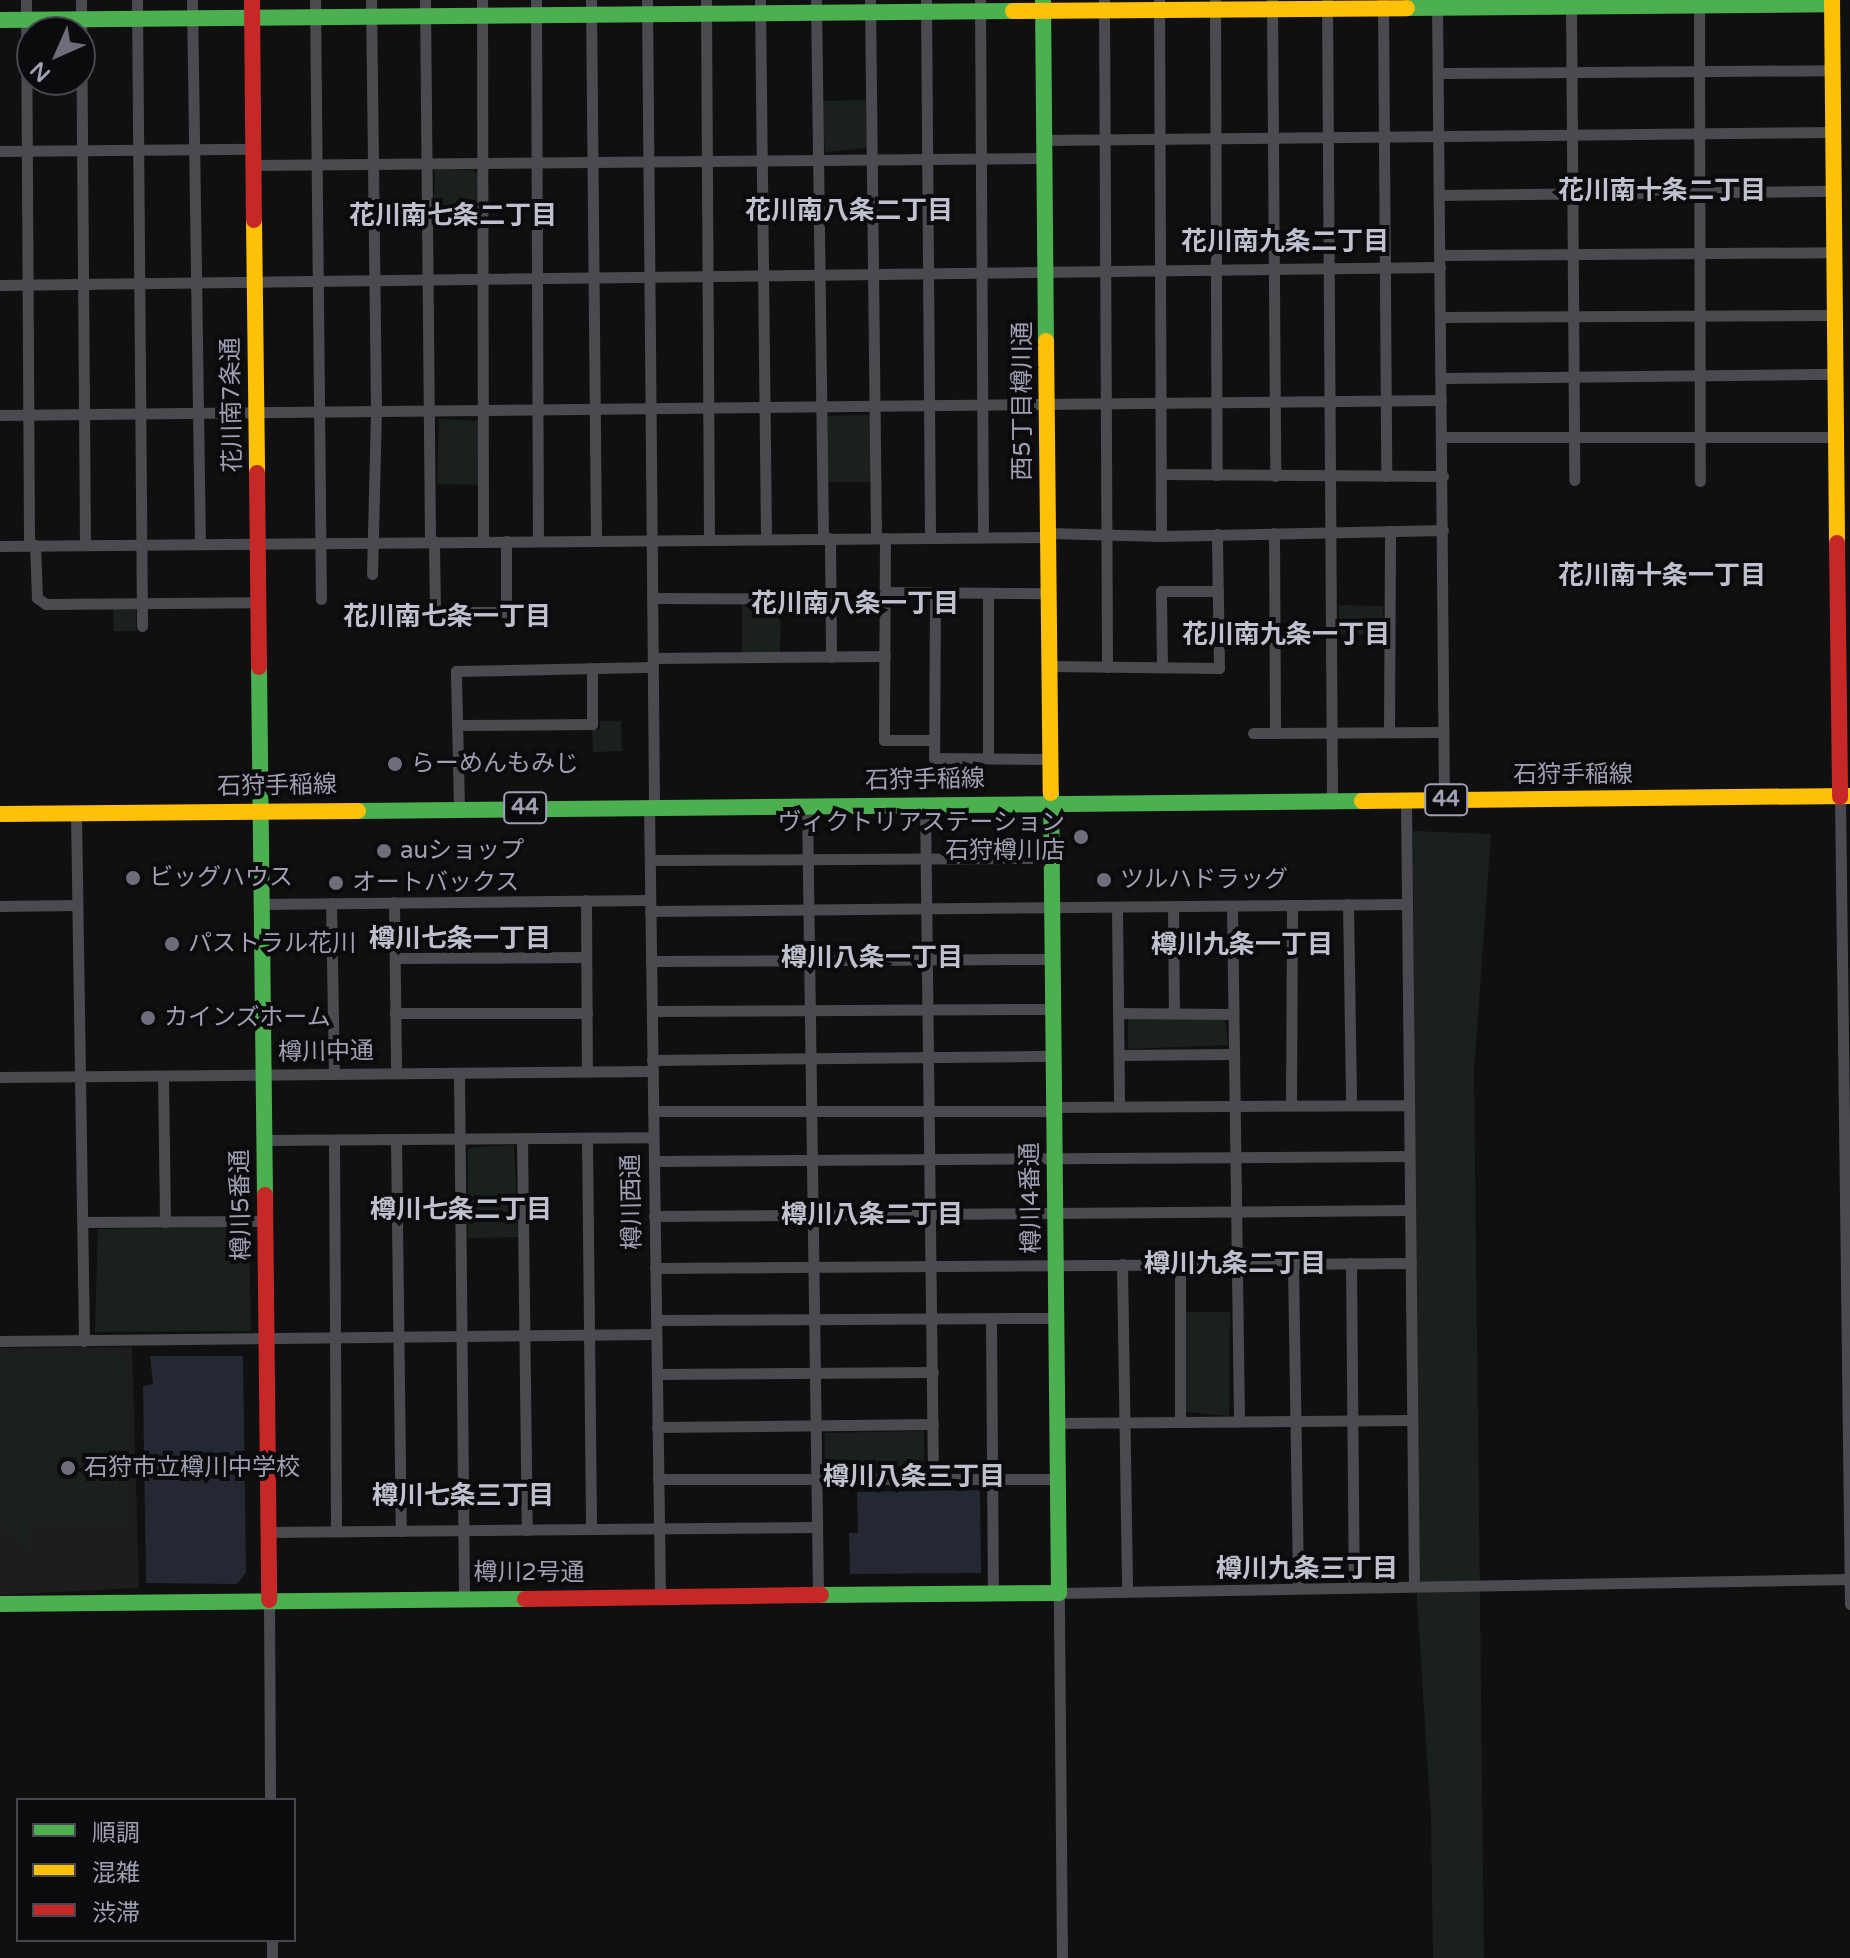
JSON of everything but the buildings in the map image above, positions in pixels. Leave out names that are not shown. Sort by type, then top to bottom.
[{"type":"street","points":[[137,0],[142,626]]},
{"type":"street","points":[[192,0],[200,544]]},
{"type":"street","name":"花川南7条通","points":[[252,0],[261,810]]},
{"type":"street","points":[[1437,2],[1443,476],[1441,732],[1444,800]]},
{"type":"street","points":[[1570,2],[1574,480]]},
{"type":"street","points":[[1699,2],[1700,481]]},
{"type":"street","points":[[96,19],[252,17],[316,8],[1832,2],[1845,796],[1850,1604]]},
{"type":"street","points":[[1327,3],[1332,801]]},
{"type":"street","points":[[1383,3],[1386,476]]},
{"type":"street","points":[[1160,4],[1161,536]]},
{"type":"street","points":[[1215,4],[1217,475]]},
{"type":"street","points":[[1272,4],[1275,476]]},
{"type":"street","points":[[926,5],[930,538]]},
{"type":"street","points":[[980,5],[984,159],[983,537]]},
{"type":"street","name":"西5丁目樽川通","points":[[1043,5],[1051,803]]},
{"type":"street","points":[[1104,5],[1107,667]]},
{"type":"street","name":"樽川西通","points":[[647,6],[653,663],[650,906],[660,1596]]},
{"type":"street","points":[[706,6],[712,408],[709,539]]},
{"type":"street","points":[[760,6],[766,538]]},
{"type":"street","points":[[816,6],[820,407],[831,657]]},
{"type":"street","points":[[870,6],[873,274],[885,592],[884,740],[934,740]]},
{"type":"street","points":[[482,7],[483,541]]},
{"type":"street","points":[[536,7],[540,410],[538,540]]},
{"type":"street","points":[[591,7],[596,540]]},
{"type":"street","points":[[316,8],[321,599]]},
{"type":"street","points":[[371,8],[376,411],[372,574]]},
{"type":"street","points":[[426,8],[429,411],[435,612],[506,612],[506,541]]},
{"type":"street","points":[[1438,73],[1833,70]]},
{"type":"street","points":[[26,96],[29,415],[32,545],[37,598],[46,604],[259,602]]},
{"type":"street","points":[[84,96],[85,545]]},
{"type":"street","points":[[1044,140],[1217,141],[1438,135],[1834,132]]},
{"type":"street","points":[[0,151],[195,149],[319,164],[1044,158]]},
{"type":"street","points":[[1439,195],[1834,191]]},
{"type":"street","points":[[0,285],[1161,270],[1385,270],[1440,261],[1571,254],[1835,252]]},
{"type":"street","points":[[1440,317],[1835,315]]},
{"type":"street","points":[[1442,378],[1836,374]]},
{"type":"street","points":[[0,415],[1441,400]]},
{"type":"street","points":[[1442,437],[1837,437]]},
{"type":"street","points":[[1161,474],[1443,476]]},
{"type":"street","points":[[0,546],[1161,536],[1443,530]]},
{"type":"street","points":[[1389,732],[1390,531]]},
{"type":"street","points":[[1274,533],[1275,733]]},
{"type":"street","points":[[1049,666],[1219,668],[1217,534]]},
{"type":"street","points":[[1162,667],[1161,591],[1218,591]]},
{"type":"street","points":[[885,592],[1048,593]]},
{"type":"street","points":[[935,593],[934,758],[1050,759]]},
{"type":"street","points":[[988,593],[988,758]]},
{"type":"street","points":[[652,598],[830,599]]},
{"type":"street","points":[[459,808],[456,671],[885,656]]},
{"type":"street","points":[[457,725],[592,724],[592,668]]},
{"type":"street","points":[[1253,733],[1441,732]]},
{"type":"street","name":"石狩手稲線","points":[[0,814],[1845,796]]},
{"type":"street","points":[[1406,800],[1414,1585]]},
{"type":"street","name":"樽川4番通","points":[[1051,803],[1059,1593]]},
{"type":"street","points":[[925,804],[933,1265],[933,1479]]},
{"type":"street","points":[[807,805],[811,1266],[818,1595]]},
{"type":"street","name":"樽川5番通","points":[[261,810],[269,1600]]},
{"type":"street","points":[[76,813],[84,1341]]},
{"type":"street","points":[[650,860],[1051,858]]},
{"type":"street","points":[[262,904],[586,900],[650,906],[808,911],[1407,904]]},
{"type":"street","points":[[586,900],[587,1071]]},
{"type":"street","points":[[394,902],[396,1073]]},
{"type":"street","points":[[331,903],[334,1074]]},
{"type":"street","points":[[1348,904],[1351,1105]]},
{"type":"street","points":[[0,906],[77,905]]},
{"type":"street","points":[[1291,1105],[1292,905]]},
{"type":"street","points":[[1232,906],[1239,1420]]},
{"type":"street","points":[[1173,907],[1174,1013]]},
{"type":"street","points":[[1117,908],[1119,1106]]},
{"type":"street","points":[[395,958],[586,957]]},
{"type":"street","points":[[651,961],[1053,959]]},
{"type":"street","points":[[652,1011],[1053,1009]]},
{"type":"street","points":[[395,1013],[587,1013]]},
{"type":"street","points":[[1118,1013],[1233,1014]]},
{"type":"street","points":[[1119,1055],[1233,1054]]},
{"type":"street","name":"樽川中通","points":[[0,1077],[587,1071],[652,1065],[1054,1056]]},
{"type":"street","points":[[459,1073],[464,1598]]},
{"type":"street","points":[[163,1076],[165,1222]]},
{"type":"street","points":[[653,1111],[1409,1105]]},
{"type":"street","points":[[264,1140],[653,1137]]},
{"type":"street","points":[[522,1138],[527,1530]]},
{"type":"street","points":[[587,1138],[591,1528]]},
{"type":"street","points":[[396,1139],[401,1531]]},
{"type":"street","points":[[334,1140],[336,1530]]},
{"type":"street","points":[[654,1161],[1409,1156]]},
{"type":"street","points":[[654,1216],[1410,1210]]},
{"type":"street","points":[[82,1222],[265,1221]]},
{"type":"street","points":[[1351,1263],[1354,1586]]},
{"type":"street","points":[[655,1268],[1411,1263]]},
{"type":"street","points":[[1122,1264],[1127,1591]]},
{"type":"street","points":[[1180,1264],[1180,1421]]},
{"type":"street","points":[[1293,1264],[1298,1587]]},
{"type":"street","points":[[656,1320],[1056,1318]]},
{"type":"street","points":[[991,1319],[993,1593]]},
{"type":"street","points":[[0,1341],[656,1334]]},
{"type":"street","points":[[657,1374],[933,1372]]},
{"type":"street","points":[[1058,1423],[1412,1420]]},
{"type":"street","points":[[657,1427],[933,1424]]},
{"type":"street","points":[[658,1479],[1058,1479]]},
{"type":"street","points":[[268,1532],[816,1527]]},
{"type":"street","points":[[1062,1958],[1059,1593],[1850,1579]]},
{"type":"street","name":"樽川2号通","points":[[0,1604],[1059,1593]]},
{"type":"street","points":[[269,1600],[270,1798]]},
{"type":"shaded area","points":[[866,100],[867,148],[825,152],[822,101]]},
{"type":"shaded area","points":[[435,170],[473,170],[478,175],[477,222],[433,221]]},
{"type":"shaded area","points":[[872,415],[873,482],[825,482],[824,416]]},
{"type":"shaded area","points":[[439,419],[478,421],[480,485],[437,484]]},
{"type":"shaded area","points":[[742,604],[781,605],[780,652],[742,653]]},
{"type":"shaded area","points":[[1339,605],[1383,606],[1384,635],[1338,634]]},
{"type":"shaded area","points":[[113,608],[136,610],[136,631],[114,631]]},
{"type":"shaded area","points":[[600,721],[621,721],[622,751],[593,752],[592,730],[600,729]]},
{"type":"shaded area","points":[[1413,831],[1491,834],[1474,1070],[1484,1958],[1433,1958],[1431,1817],[1417,1601]]},
{"type":"shaded area","points":[[1128,1019],[1225,1019],[1228,1045],[1128,1049]]},
{"type":"shaded area","points":[[514,1145],[518,1237],[468,1238],[468,1148]]},
{"type":"shaded area","points":[[249,1227],[251,1331],[95,1332],[98,1229]]},
{"type":"shaded area","points":[[1186,1312],[1230,1312],[1229,1416],[1186,1412]]},
{"type":"shaded area","name":"石狩市立樽川中学校","points":[[132,1347],[139,1588],[0,1595],[0,1348]]},
{"type":"shaded area","name":"石狩市立樽川中学校","points":[[117,1355],[125,1362],[127,1526],[29,1527],[28,1552],[0,1527],[0,1356]]},
{"type":"shaded area","points":[[150,1356],[243,1356],[246,1573],[237,1584],[146,1583],[143,1386],[153,1384]]},
{"type":"shaded area","points":[[924,1431],[924,1472],[824,1470],[825,1433]]},
{"type":"shaded area","points":[[980,1490],[981,1573],[850,1574],[849,1533],[858,1533],[857,1492]]},
{"type":"traffic: fast","points":[[1043,0],[1046,341]]},
{"type":"traffic: fast","points":[[1407,8],[1832,4]]},
{"type":"traffic: fast","points":[[0,20],[1013,11]]},
{"type":"traffic: fast","points":[[259,667],[265,1195]]},
{"type":"traffic: fast","points":[[821,1595],[1059,1593],[1051,793]]},
{"type":"traffic: fast","points":[[358,811],[1362,801]]},
{"type":"traffic: fast","points":[[0,1604],[525,1599]]},
{"type":"traffic: slow","points":[[1832,0],[1837,543]]},
{"type":"traffic: slow","points":[[1013,11],[1407,8]]},
{"type":"traffic: slow","points":[[254,220],[257,473]]},
{"type":"traffic: slow","points":[[1046,341],[1051,793]]},
{"type":"traffic: slow","points":[[1362,801],[1850,796]]},
{"type":"traffic: slow","points":[[0,814],[358,811]]},
{"type":"traffic: jam","points":[[252,0],[254,220]]},
{"type":"traffic: jam","points":[[257,473],[259,667]]},
{"type":"traffic: jam","points":[[1837,543],[1840,797]]},
{"type":"traffic: jam","points":[[265,1195],[269,1600]]},
{"type":"traffic: jam","points":[[525,1599],[821,1595]]},
{"type":"place","name":"らーめんもみじ","points":[[395,764]]},
{"type":"place","name":"ヴィクトリアステーション 石狩樽川店","points":[[1081,837]]},
{"type":"place","name":"auショップ","points":[[384,851]]},
{"type":"place","name":"ビッグハウス","points":[[133,878]]},
{"type":"place","name":"ツルハドラッグ","points":[[1104,880]]},
{"type":"place","name":"オートバックス","points":[[336,883]]},
{"type":"place","name":"パストラル花川","points":[[172,944]]},
{"type":"place","name":"カインズホーム","points":[[148,1018]]},
{"type":"place","name":"石狩市立樽川中学校","points":[[68,1468]]},
{"type":"district","name":"花川南十条二丁目","points":[[1662,191]]},
{"type":"district","name":"花川南八条二丁目","points":[[849,211]]},
{"type":"district","name":"花川南七条二丁目","points":[[453,216]]},
{"type":"district","name":"花川南九条二丁目","points":[[1285,242]]},
{"type":"district","name":"花川南十条一丁目","points":[[1662,576]]},
{"type":"district","name":"花川南八条一丁目","points":[[855,604]]},
{"type":"district","name":"花川南七条一丁目","points":[[447,617]]},
{"type":"district","name":"花川南九条一丁目","points":[[1286,635]]},
{"type":"district","name":"樽川七条一丁目","points":[[460,939]]},
{"type":"district","name":"樽川九条一丁目","points":[[1242,945]]},
{"type":"district","name":"樽川八条一丁目","points":[[872,958]]},
{"type":"district","name":"樽川七条二丁目","points":[[461,1210]]},
{"type":"district","name":"樽川八条二丁目","points":[[872,1215]]},
{"type":"district","name":"樽川九条二丁目","points":[[1235,1264]]},
{"type":"district","name":"樽川八条三丁目","points":[[914,1477]]},
{"type":"district","name":"樽川七条三丁目","points":[[463,1496]]},
{"type":"district","name":"樽川九条三丁目","points":[[1307,1569]]}]
